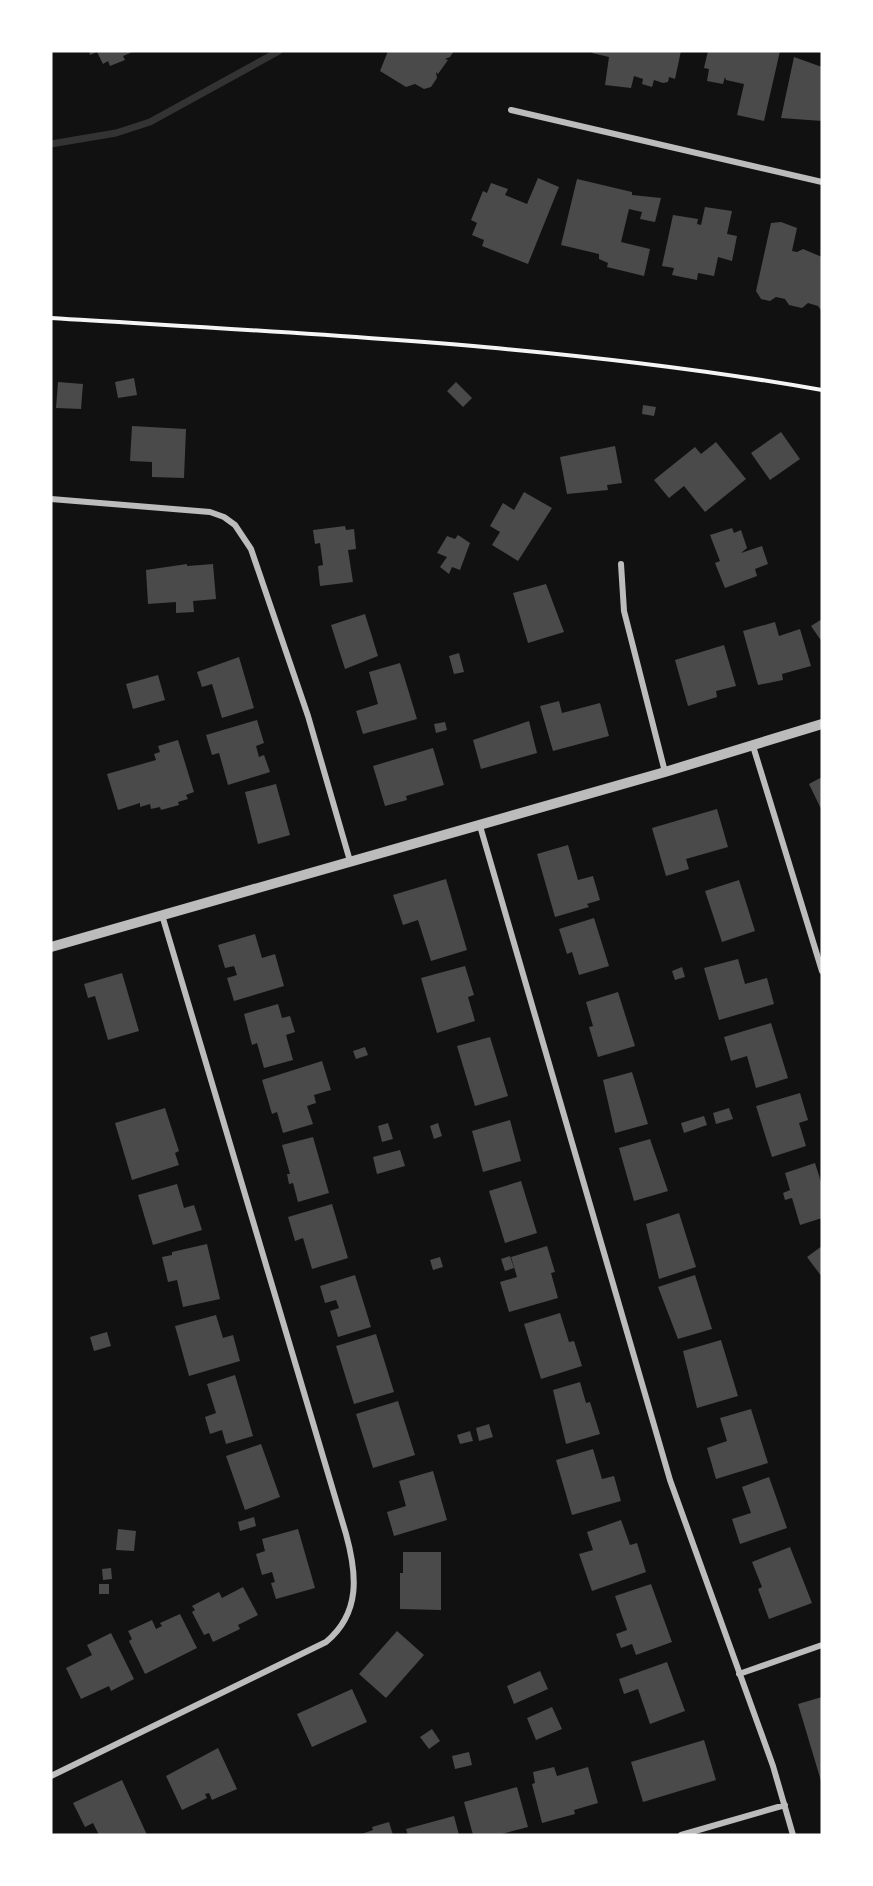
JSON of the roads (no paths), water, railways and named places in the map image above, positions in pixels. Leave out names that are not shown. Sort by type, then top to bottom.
[{"type":"street","points":[[511,110],[822,182]]},
{"type":"street","points":[[51,499],[210,512],[224,517],[235,525],[256,560],[308,716],[350,861]]},
{"type":"street","points":[[621,564],[624,611],[665,772]]},
{"type":"street","points":[[51,947],[480,826],[753,746],[822,723]]},
{"type":"street","points":[[753,746],[822,971]]},
{"type":"street","points":[[480,826],[670,1480],[785,1805],[793,1835]]},
{"type":"street","points":[[51,1776],[326,1642],[345,1623],[354,1593],[354,1567],[346,1534],[162,915]]},
{"type":"street","points":[[739,1674],[822,1645]]},
{"type":"street","points":[[681,1835],[785,1805]]},
{"type":"waterway","points":[[51,144],[116,133],[150,122],[279,51]]}]
